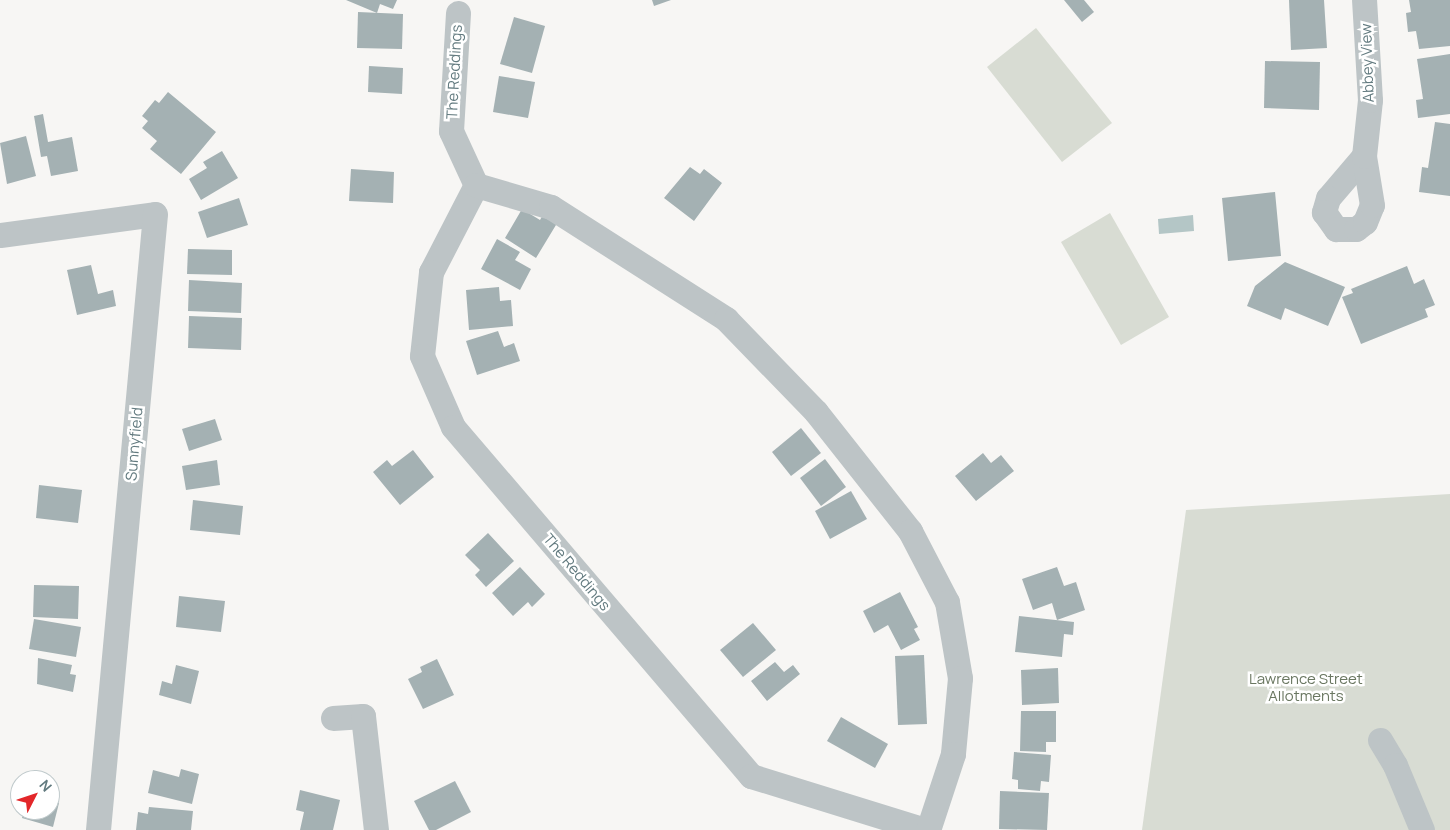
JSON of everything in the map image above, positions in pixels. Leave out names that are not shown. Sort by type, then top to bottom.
[{"type":"street","name":"Abbey View","points":[[1364,0],[1370,100],[1364,156]]},
{"type":"street","name":"The Reddings","points":[[458,13],[451,131],[476,185],[551,207],[726,319],[816,412],[910,531],[947,602],[960,678],[953,754],[926,830],[751,776],[453,427],[422,356],[431,272],[476,185]]},
{"type":"street","name":"Sunnyfield","points":[[0,235],[155,214],[98,830]]},
{"type":"street","points":[[333,718],[363,716],[376,830]]},
{"type":"street","points":[[1380,740],[1395,765],[1422,830]]},
{"type":"green space","points":[[1036,28],[1112,123],[1062,162],[987,67]]},
{"type":"green space","points":[[1110,213],[1169,317],[1121,345],[1061,242]]},
{"type":"green space","name":"Lawrence Street Allotments","points":[[1450,494],[1450,830],[1142,830],[1186,510]]},
{"type":"shaded area","points":[[1193,215],[1194,231],[1159,234],[1158,219]]},
{"type":"building","points":[[346,0],[397,0],[393,9],[380,4],[377,13]]},
{"type":"building","points":[[652,0],[671,0],[654,6]]},
{"type":"building","points":[[1064,0],[1084,0],[1094,12],[1082,22]]},
{"type":"building","points":[[1289,0],[1324,0],[1327,48],[1291,50]]},
{"type":"building","points":[[1409,0],[1450,0],[1450,46],[1419,49],[1416,31],[1408,32],[1406,13],[1411,12]]},
{"type":"building","points":[[358,12],[403,14],[402,49],[357,48]]},
{"type":"building","points":[[514,17],[545,26],[532,73],[500,64]]},
{"type":"building","points":[[1450,54],[1450,114],[1418,118],[1416,100],[1423,99],[1417,59]]},
{"type":"building","points":[[1265,61],[1320,62],[1319,110],[1264,108]]},
{"type":"building","points":[[369,66],[403,68],[402,94],[368,92]]},
{"type":"building","points":[[499,76],[535,82],[528,118],[493,112]]},
{"type":"building","points":[[168,92],[216,132],[181,174],[150,149],[157,141],[142,128],[148,121],[142,116],[155,100],[159,103]]},
{"type":"building","points":[[43,114],[48,142],[72,137],[78,171],[51,176],[47,156],[41,157],[34,116]]},
{"type":"building","points":[[1435,122],[1450,124],[1450,196],[1419,192],[1422,167],[1428,168]]},
{"type":"building","points":[[26,136],[36,176],[7,184],[0,143]]},
{"type":"building","points":[[222,151],[238,178],[201,200],[189,179],[207,168],[203,162]]},
{"type":"building","points":[[690,167],[700,174],[704,169],[722,183],[694,221],[664,198]]},
{"type":"building","points":[[351,169],[394,172],[393,203],[349,201]]},
{"type":"building","points":[[1275,192],[1281,256],[1228,261],[1222,198]]},
{"type":"building","points":[[239,198],[248,225],[207,238],[198,212]]},
{"type":"building","points":[[522,209],[540,220],[545,211],[559,220],[536,258],[505,238]]},
{"type":"building","points":[[497,239],[520,252],[515,260],[531,269],[520,290],[481,269]]},
{"type":"building","points":[[188,249],[232,250],[232,275],[187,274]]},
{"type":"building","points":[[1285,262],[1345,287],[1328,326],[1285,308],[1281,320],[1247,306],[1255,286]]},
{"type":"building","points":[[91,265],[98,294],[113,290],[116,306],[77,315],[67,270]]},
{"type":"building","points":[[1407,266],[1414,284],[1424,279],[1435,305],[1425,309],[1428,317],[1361,344],[1342,297],[1353,293],[1351,289]]},
{"type":"building","points":[[189,280],[242,283],[241,313],[188,311]]},
{"type":"building","points":[[499,287],[500,301],[511,300],[513,326],[469,330],[466,290]]},
{"type":"building","points":[[189,316],[242,318],[241,350],[188,348]]},
{"type":"building","points":[[498,331],[504,347],[514,343],[520,361],[477,375],[466,341]]},
{"type":"building","points":[[215,419],[222,440],[189,451],[182,429]]},
{"type":"building","points":[[801,428],[821,453],[791,476],[772,452]]},
{"type":"building","points":[[413,450],[434,477],[400,505],[373,472],[387,460],[392,466]]},
{"type":"building","points":[[983,453],[991,463],[1001,455],[1014,471],[976,501],[955,476]]},
{"type":"building","points":[[825,459],[846,487],[821,506],[800,478]]},
{"type":"building","points":[[217,460],[220,485],[186,490],[182,466]]},
{"type":"building","points":[[39,485],[82,490],[78,523],[36,518]]},
{"type":"building","points":[[851,491],[867,519],[830,539],[815,511]]},
{"type":"building","points":[[193,500],[243,506],[240,535],[190,530]]},
{"type":"building","points":[[488,533],[514,561],[486,587],[475,575],[480,570],[465,555]]},
{"type":"building","points":[[520,567],[545,594],[532,607],[528,602],[513,616],[492,593]]},
{"type":"building","points":[[1057,567],[1064,586],[1076,582],[1085,610],[1057,620],[1052,603],[1033,610],[1022,579]]},
{"type":"building","points":[[34,585],[79,586],[78,619],[33,617]]},
{"type":"building","points":[[900,592],[918,627],[914,629],[920,640],[901,650],[888,625],[874,633],[863,611]]},
{"type":"building","points":[[179,596],[225,601],[221,632],[176,627]]},
{"type":"building","points":[[1019,616],[1074,622],[1073,635],[1064,634],[1062,657],[1015,652]]},
{"type":"building","points":[[34,619],[81,627],[76,657],[29,649]]},
{"type":"building","points":[[753,623],[776,650],[743,677],[720,650]]},
{"type":"building","points":[[924,655],[927,724],[898,725],[895,656]]},
{"type":"building","points":[[38,658],[72,665],[70,674],[76,675],[73,692],[37,684]]},
{"type":"building","points":[[437,659],[454,695],[423,709],[408,679],[422,672],[420,667]]},
{"type":"building","points":[[775,662],[784,672],[793,665],[800,674],[767,701],[751,681]]},
{"type":"building","points":[[176,665],[199,671],[191,704],[159,695],[162,681],[172,684]]},
{"type":"building","points":[[1058,668],[1059,703],[1022,705],[1021,670]]},
{"type":"building","points":[[1021,711],[1056,711],[1056,742],[1046,742],[1046,752],[1020,751]]},
{"type":"building","points":[[841,717],[888,744],[875,768],[827,741]]},
{"type":"building","points":[[1014,752],[1051,755],[1049,782],[1041,781],[1040,791],[1018,789],[1018,780],[1012,779]]},
{"type":"building","points":[[181,769],[199,774],[192,804],[148,793],[153,770],[179,777]]},
{"type":"building","points":[[455,781],[471,812],[436,830],[429,830],[414,801]]},
{"type":"building","points":[[300,790],[340,800],[333,830],[300,830],[304,812],[296,810]]},
{"type":"building","points":[[1000,791],[1049,793],[1047,830],[999,829]]},
{"type":"building","points":[[149,807],[193,811],[191,830],[136,830],[138,812],[148,814]]},
{"type":"building","points":[[29,820],[55,820],[53,827]]}]
